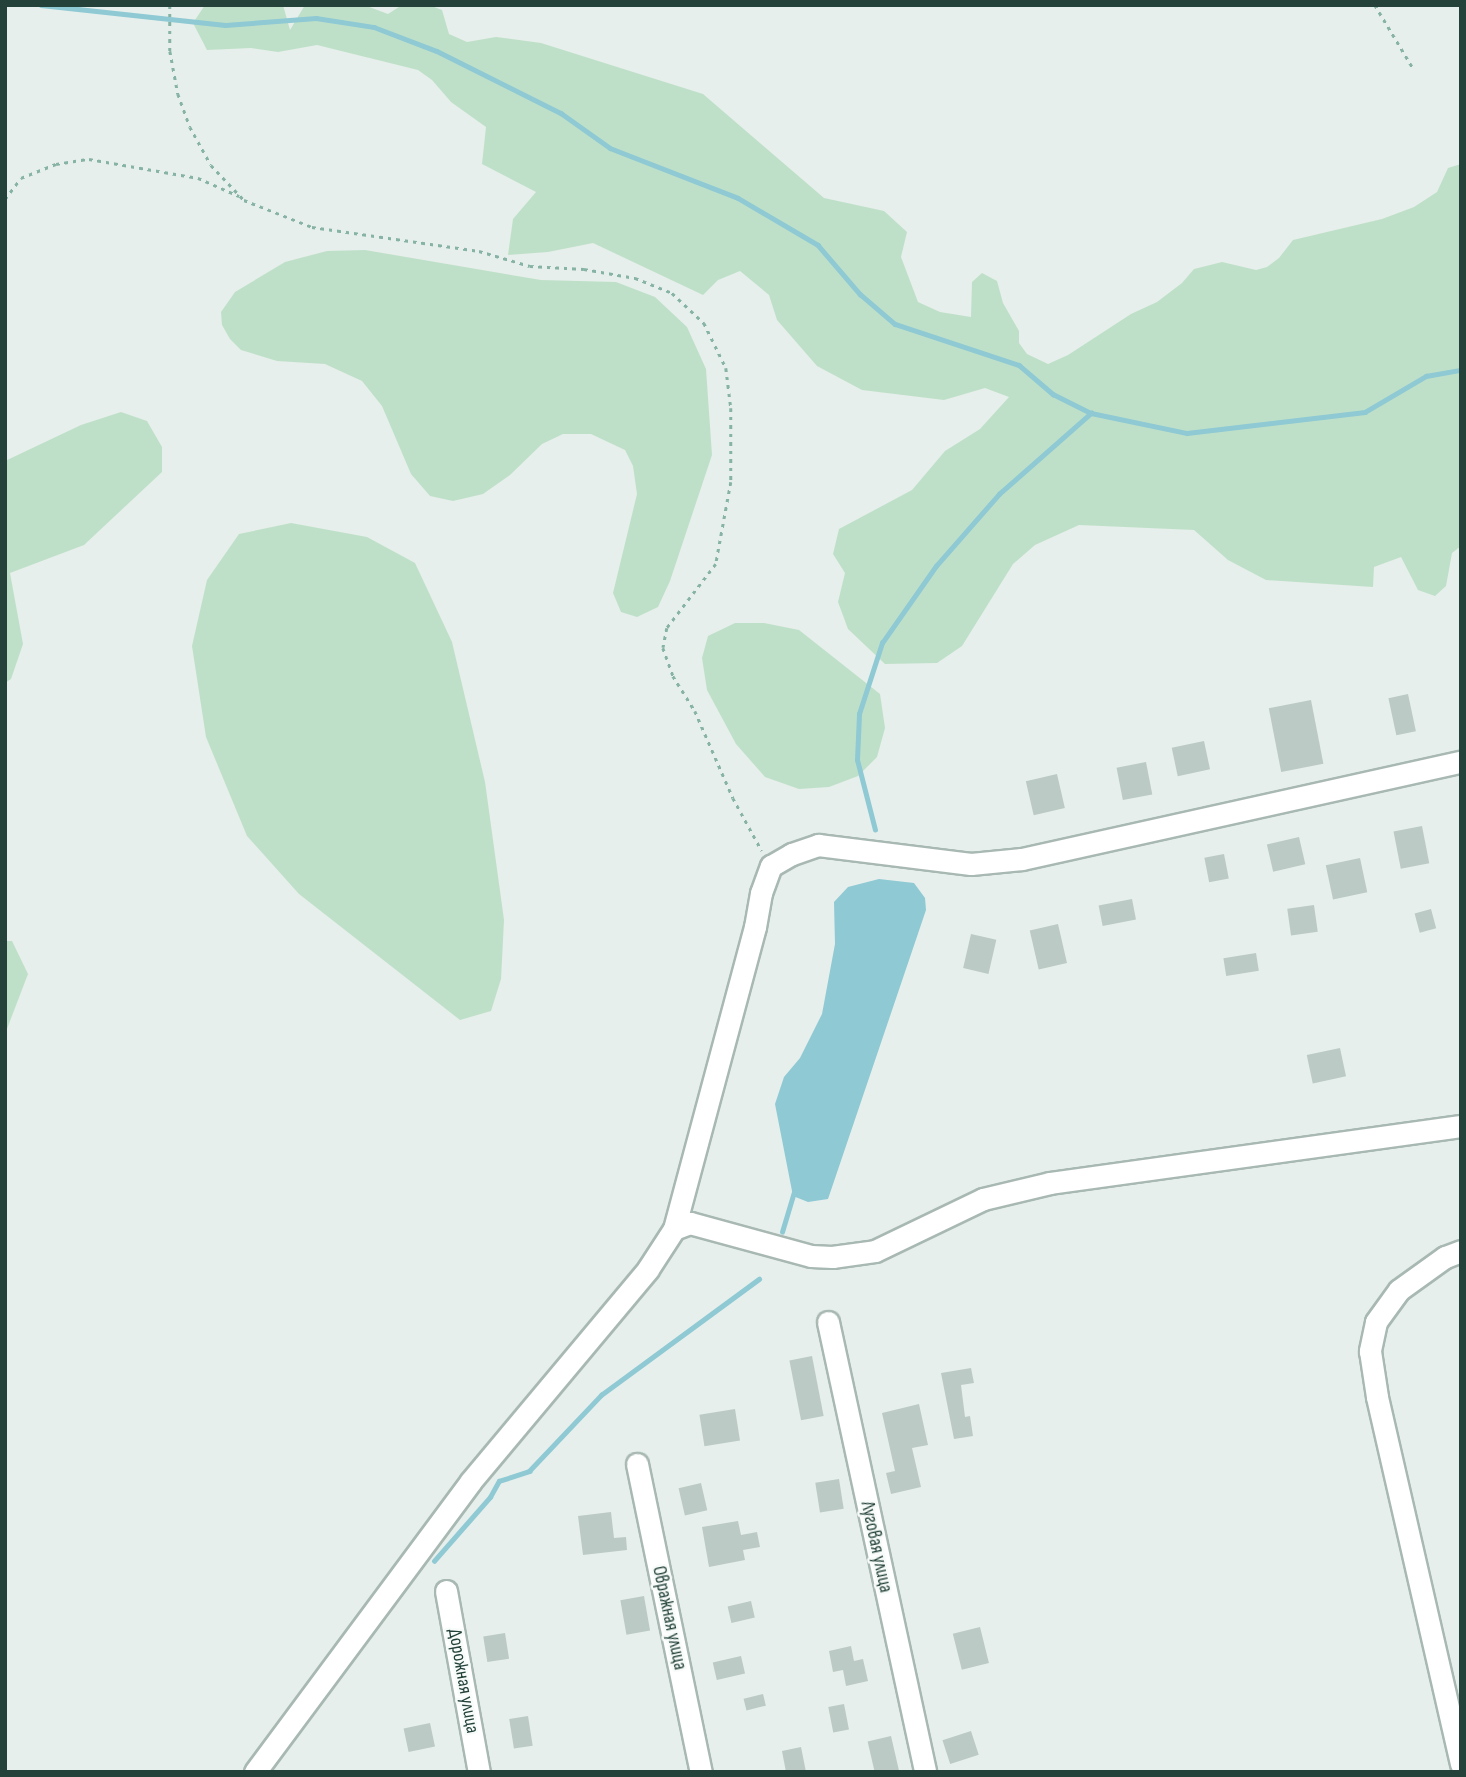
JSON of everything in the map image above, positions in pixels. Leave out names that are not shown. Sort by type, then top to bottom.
[{"type":"street","points":[[256,1772],[471,1481],[648,1269],[674,1229],[755,927],[761,892],[771,866],[792,853],[818,845],[971,864],[1022,859],[1461,762]]},
{"type":"street","points":[[674,1229],[690,1223],[811,1256],[875,1251],[983,1199],[1051,1183],[1461,1126]]},
{"type":"street","points":[[1461,1251],[1445,1257],[1399,1290],[1376,1322],[1370,1351],[1380,1411],[1461,1765]]},
{"type":"street","name":"Луговая улица","points":[[828,1322],[925,1772]]},
{"type":"street","name":"Овражная улица","points":[[637,1464],[701,1772]]},
{"type":"street","name":"Дорожная улица","points":[[446,1591],[479,1772]]},
{"type":"path","points":[[170,5],[170,51],[178,94],[186,116],[211,165],[242,197]]},
{"type":"path","points":[[1375,5],[1413,68]]},
{"type":"path","points":[[5,199],[21,178],[56,164],[89,159],[198,178],[312,227],[479,251],[530,265],[584,269],[635,278],[672,293],[704,323],[726,368],[731,408],[732,482],[716,564],[667,628],[663,648],[673,676],[695,711],[733,798],[771,866]]},
{"type":"green space","points":[[205,5],[283,5],[290,30],[305,5],[364,5],[388,14],[402,5],[429,5],[442,10],[449,34],[467,42],[496,37],[541,43],[703,94],[824,198],[884,211],[907,232],[901,257],[918,302],[940,312],[971,317],[972,282],[982,273],[997,281],[1003,303],[1019,331],[1019,343],[1027,354],[1048,364],[1068,355],[1131,314],[1157,302],[1182,283],[1194,269],[1222,262],[1256,270],[1267,267],[1279,258],[1293,240],[1382,219],[1414,207],[1437,192],[1448,168],[1461,164],[1461,546],[1452,553],[1446,586],[1435,596],[1418,590],[1401,557],[1374,567],[1373,587],[1266,580],[1228,560],[1194,530],[1079,525],[1035,545],[1013,564],[962,646],[937,663],[885,664],[848,629],[838,602],[845,573],[833,554],[839,529],[912,490],[945,451],[980,429],[1009,397],[985,388],[944,400],[862,390],[817,366],[777,320],[769,295],[740,271],[718,280],[703,295],[593,243],[548,252],[508,255],[513,219],[536,192],[482,164],[486,127],[451,102],[432,80],[418,70],[317,45],[278,52],[251,48],[207,50],[193,23]]},
{"type":"green space","points":[[365,250],[541,280],[616,282],[655,297],[687,327],[706,369],[712,455],[670,581],[658,607],[637,617],[621,612],[613,593],[637,494],[633,466],[625,450],[591,434],[563,434],[542,444],[510,475],[483,494],[453,501],[430,496],[411,474],[382,406],[362,381],[325,364],[277,361],[241,350],[230,339],[222,325],[221,312],[235,292],[285,262],[327,251]]},
{"type":"green space","points":[[121,412],[147,421],[162,447],[162,472],[84,545],[10,573],[23,644],[11,679],[5,683],[5,461],[81,425]]},
{"type":"green space","points":[[291,523],[367,537],[415,563],[452,642],[485,782],[504,920],[501,979],[491,1011],[460,1020],[299,894],[247,836],[206,737],[192,646],[207,580],[239,534]]},
{"type":"green space","points":[[735,623],[764,623],[799,630],[880,694],[885,728],[877,757],[858,776],[829,787],[799,789],[765,777],[736,744],[707,690],[702,658],[708,636]]},
{"type":"green space","points":[[5,941],[12,941],[28,974],[5,1034]]},
{"type":"water","points":[[879,879],[914,883],[925,898],[926,910],[828,1199],[808,1202],[793,1196],[775,1104],[784,1077],[800,1058],[822,1014],[835,944],[834,902],[848,887]]},
{"type":"building","points":[[1408,694],[1416,731],[1396,735],[1388,698]]},
{"type":"building","points":[[1311,700],[1323,764],[1281,772],[1269,708]]},
{"type":"building","points":[[1204,741],[1210,769],[1178,776],[1172,748]]},
{"type":"building","points":[[1146,762],[1152,794],[1123,800],[1117,768]]},
{"type":"building","points":[[1057,774],[1065,808],[1034,815],[1026,781]]},
{"type":"building","points":[[1422,826],[1429,863],[1401,869],[1394,832]]},
{"type":"building","points":[[1299,837],[1305,864],[1273,872],[1267,844]]},
{"type":"building","points":[[1224,854],[1229,879],[1209,882],[1204,858]]},
{"type":"building","points":[[1360,858],[1367,892],[1333,900],[1326,865]]},
{"type":"building","points":[[1132,899],[1136,920],[1103,926],[1099,905]]},
{"type":"building","points":[[1314,905],[1318,932],[1291,935],[1287,909]]},
{"type":"building","points":[[1431,909],[1436,928],[1420,933],[1415,913]]},
{"type":"building","points":[[1058,924],[1067,963],[1039,969],[1030,931]]},
{"type":"building","points":[[971,934],[996,940],[988,974],[963,968]]},
{"type":"building","points":[[1256,953],[1259,971],[1226,976],[1223,958]]},
{"type":"building","points":[[1340,1048],[1346,1076],[1313,1083],[1307,1055]]},
{"type":"building","points":[[812,1356],[824,1416],[801,1420],[789,1360]]},
{"type":"building","points":[[971,1368],[974,1383],[961,1385],[965,1417],[970,1416],[973,1436],[954,1439],[941,1373]]},
{"type":"building","points":[[919,1404],[928,1445],[912,1448],[921,1487],[891,1494],[886,1473],[895,1471],[882,1413]]},
{"type":"building","points":[[735,1409],[740,1441],[704,1446],[699,1415]]},
{"type":"building","points":[[839,1479],[844,1509],[820,1512],[815,1483]]},
{"type":"building","points":[[701,1483],[707,1510],[685,1515],[679,1488]]},
{"type":"building","points":[[611,1512],[614,1538],[626,1537],[627,1550],[583,1555],[578,1516]]},
{"type":"building","points":[[738,1521],[741,1535],[757,1532],[760,1547],[743,1550],[745,1560],[709,1567],[702,1527]]},
{"type":"building","points":[[644,1596],[650,1630],[626,1635],[620,1600]]},
{"type":"building","points":[[751,1601],[755,1618],[731,1623],[728,1606]]},
{"type":"building","points":[[980,1627],[989,1663],[962,1670],[953,1634]]},
{"type":"building","points":[[505,1633],[509,1659],[487,1662],[483,1636]]},
{"type":"building","points":[[851,1646],[854,1661],[863,1659],[868,1681],[846,1686],[843,1670],[833,1672],[829,1651]]},
{"type":"building","points":[[741,1656],[745,1674],[717,1680],[713,1663]]},
{"type":"building","points":[[763,1694],[766,1706],[746,1710],[744,1699]]},
{"type":"building","points":[[844,1704],[849,1730],[833,1733],[828,1707]]},
{"type":"building","points":[[528,1716],[533,1746],[514,1749],[509,1719]]},
{"type":"building","points":[[430,1723],[435,1746],[409,1752],[404,1729]]},
{"type":"building","points":[[971,1731],[979,1755],[950,1764],[942,1740]]},
{"type":"building","points":[[891,1736],[899,1770],[875,1772],[868,1741]]},
{"type":"building","points":[[801,1747],[806,1772],[786,1772],[782,1751]]},
{"type":"waterway","points":[[41,5],[225,25],[316,18],[374,27],[437,51],[561,113],[610,148],[738,198],[818,245],[860,294],[895,324],[1019,365],[1053,394],[1091,413],[1187,433],[1365,412],[1426,376],[1461,370]]},
{"type":"waterway","points":[[875,830],[857,760],[859,714],[882,643],[936,566],[999,494],[1091,413]]},
{"type":"waterway","points":[[782,1232],[794,1192]]},
{"type":"waterway","points":[[434,1561],[490,1497],[499,1481],[529,1471],[601,1395],[759,1279]]}]
